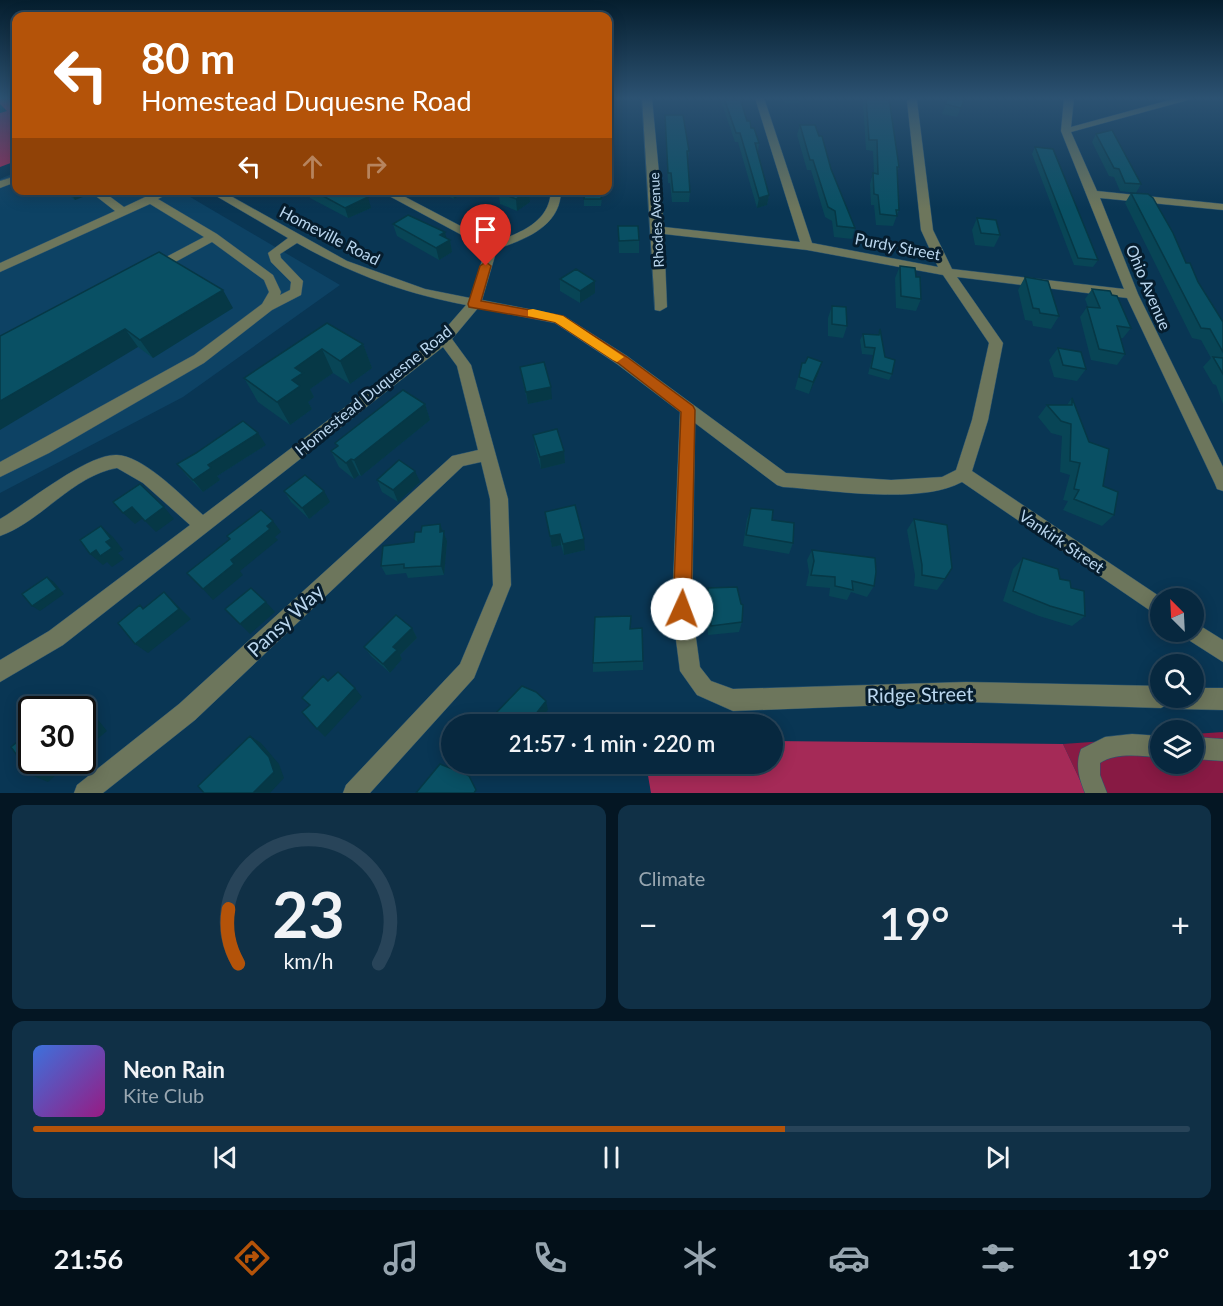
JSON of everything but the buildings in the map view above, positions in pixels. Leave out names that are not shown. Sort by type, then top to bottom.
[{"type":"street","name":"Rhodes Avenue","points":[[650,135],[658,230],[660,307]]},
{"type":"street","points":[[772,135],[807,246]]},
{"type":"street","points":[[492,247],[474,304],[559,319],[622,360],[783,480],[891,487],[944,484],[963,474],[980,420],[996,344],[947,272],[927,230],[916,135]]},
{"type":"street","name":"Ohio Avenue","points":[[1068,135],[1132,294],[1223,484]]},
{"type":"street","points":[[1093,194],[1223,207]]},
{"type":"street","points":[[100,195],[123,212]]},
{"type":"street","points":[[2,264],[159,195]]},
{"type":"street","name":"Homeville Road","points":[[220,195],[343,264],[423,293],[474,304]]},
{"type":"street","points":[[393,195],[492,247],[507,242],[536,226],[554,210],[556,195]]},
{"type":"street","points":[[150,199],[213,237],[269,278],[275,292],[267,308]]},
{"type":"street","name":"Purdy Street","points":[[658,230],[807,246],[947,272],[1132,294]]},
{"type":"street","points":[[143,274],[213,237]]},
{"type":"street","points":[[0,470],[199,359],[267,308],[296,292],[297,280],[275,259],[274,253],[296,238]]},
{"type":"street","name":"Homestead Duquesne Road","points":[[0,672],[56,638],[444,339],[474,304]]},
{"type":"street","points":[[354,793],[467,671],[502,585],[499,500],[464,365],[444,339]]},
{"type":"street","name":"Ridge Street","points":[[688,410],[682,609],[690,671],[704,688],[733,700],[966,692],[1150,697]]},
{"type":"street","name":"Pansy Way","points":[[85,793],[187,712],[458,461],[487,454]]},
{"type":"street","points":[[0,528],[19,519],[77,478],[103,464],[117,461],[140,472],[202,525]]},
{"type":"street","name":"Vankirk Street","points":[[963,474],[1150,602]]},
{"type":"street","points":[[1204,639],[1223,652]]},
{"type":"street","points":[[1204,699],[1223,699]]},
{"type":"street","points":[[1096,793],[1089,775],[1089,757],[1100,749],[1121,745],[1150,746]]},
{"type":"street","points":[[1204,749],[1223,750]]},
{"type":"shaded area","points":[[0,135],[12,135],[12,162],[0,167]]},
{"type":"shaded area","points":[[12,174],[12,195],[187,195],[340,285],[183,397],[0,493],[0,179]]},
{"type":"shaded area","points":[[1223,732],[1223,793],[1086,793],[1063,744],[1150,738],[1150,774],[1204,774],[1204,733]]},
{"type":"shaded area","points":[[783,741],[1063,744],[1086,793],[651,793],[648,774],[783,774]]},
{"type":"slow traffic","points":[[533,313],[559,319],[617,357]]},
{"type":"route","points":[[486,266],[474,304],[522,310],[559,319],[622,360],[688,410],[682,609]]}]
